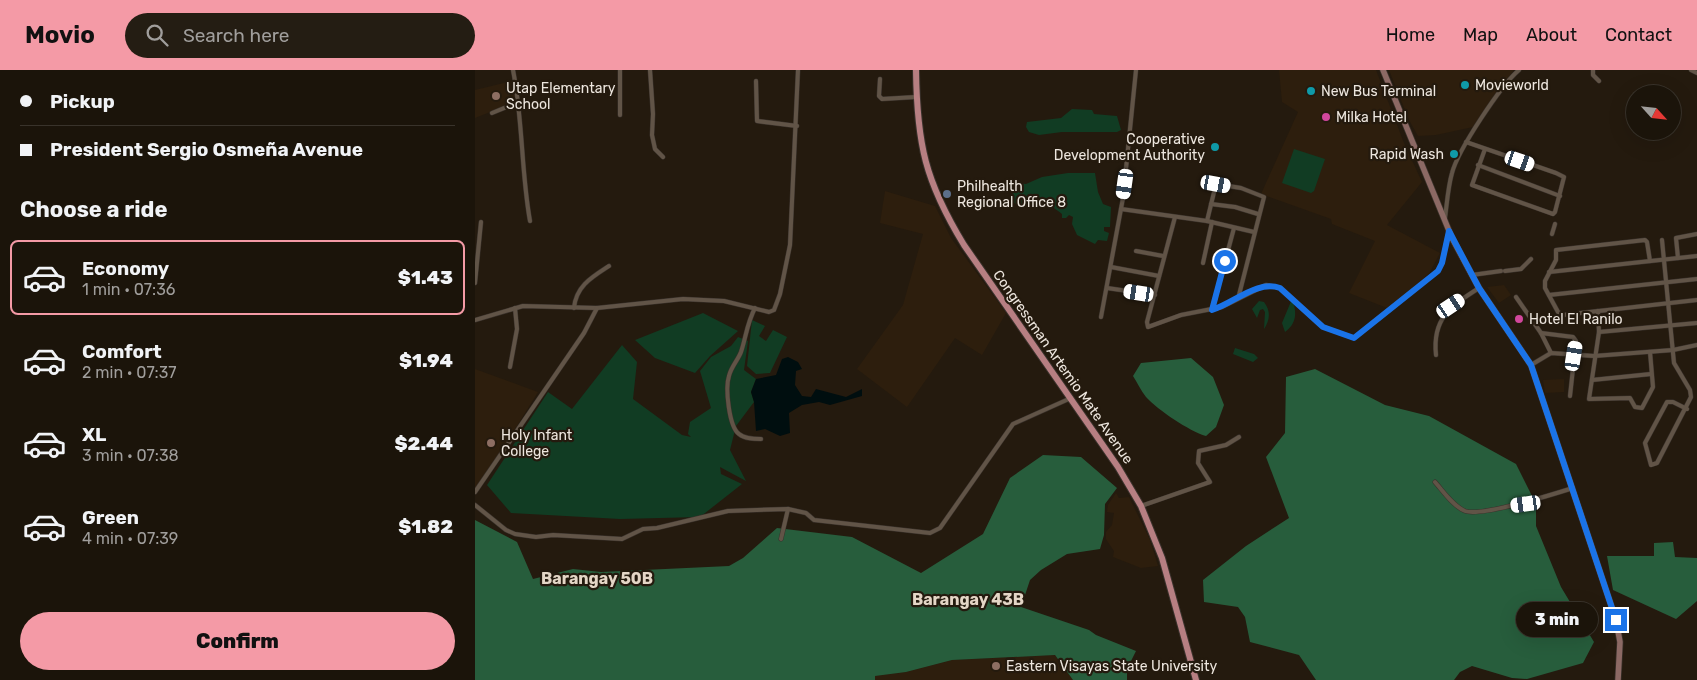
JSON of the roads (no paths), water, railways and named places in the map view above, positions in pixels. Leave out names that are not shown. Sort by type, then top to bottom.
[{"type":"main road","name":"Congressman Artemio Mate Avenue","points":[[916,70],[922,154],[946,216],[964,245],[1118,467],[1141,506],[1162,558],[1196,680]]},
{"type":"main road","points":[[1383,70],[1449,231],[1479,288],[1531,365],[1616,620],[1620,642],[1618,680]]},
{"type":"street","points":[[513,70],[519,102],[523,171],[530,221]]},
{"type":"street","points":[[620,70],[620,115]]},
{"type":"street","points":[[650,70],[652,134],[655,149],[663,157]]},
{"type":"street","points":[[475,320],[515,308],[597,308],[683,299],[724,301],[769,312],[773,310],[780,294],[790,244],[797,126],[798,70]]},
{"type":"street","points":[[1101,317],[1121,209],[1131,136],[1136,70]]},
{"type":"street","points":[[1445,220],[1452,172],[1466,142],[1519,70]]},
{"type":"street","points":[[1593,70],[1593,75],[1599,81]]},
{"type":"street","points":[[1691,70],[1697,73]]},
{"type":"street","points":[[881,79],[879,96],[881,99],[917,97]]},
{"type":"street","points":[[756,81],[756,115],[758,122],[797,126]]},
{"type":"street","points":[[492,113],[519,102]]},
{"type":"street","points":[[1466,142],[1564,177],[1555,212],[1557,219]]},
{"type":"street","points":[[1485,149],[1472,185],[1553,214],[1555,212]]},
{"type":"street","points":[[1478,166],[1560,196]]},
{"type":"street","points":[[1207,221],[1216,184],[1241,188],[1264,196],[1239,295],[1241,297]]},
{"type":"street","points":[[1211,204],[1235,207],[1259,214]]},
{"type":"street","points":[[1121,209],[1207,221],[1254,232]]},
{"type":"street","points":[[1175,217],[1163,256],[1147,322],[1148,327],[1181,316],[1212,310],[1260,287],[1277,287],[1323,327],[1354,338],[1438,271],[1442,263],[1449,231]]},
{"type":"street","points":[[475,283],[481,222]]},
{"type":"street","points":[[1203,263],[1212,222]]},
{"type":"street","points":[[1552,234],[1555,224]]},
{"type":"street","points":[[1212,310],[1234,228]]},
{"type":"street","points":[[1678,258],[1677,237],[1697,234]]},
{"type":"street","points":[[1650,261],[1645,240],[1556,250],[1556,260],[1545,281],[1545,288],[1560,314],[1697,300]]},
{"type":"street","points":[[1662,240],[1674,363],[1690,390],[1691,397],[1687,409],[1657,464],[1651,464],[1645,443],[1667,402],[1673,402],[1687,409]]},
{"type":"street","points":[[1135,251],[1163,256]]},
{"type":"street","points":[[1549,272],[1697,256]]},
{"type":"street","points":[[1472,275],[1521,269],[1531,259]]},
{"type":"street","points":[[574,308],[579,290],[592,277],[609,266]]},
{"type":"street","points":[[1111,267],[1159,276]]},
{"type":"street","points":[[1549,295],[1697,278]]},
{"type":"street","points":[[1107,288],[1155,295]]},
{"type":"street","points":[[1436,355],[1434,340],[1437,330],[1450,308],[1479,288]]},
{"type":"street","points":[[1516,297],[1541,333],[1551,353]]},
{"type":"street","points":[[510,368],[517,329],[515,308]]},
{"type":"street","points":[[475,492],[559,365],[583,333],[597,308]]},
{"type":"street","points":[[755,308],[749,320],[740,353],[729,374],[727,386],[732,425],[739,434],[749,439],[761,439]]},
{"type":"street","points":[[1598,311],[1599,332],[1589,399],[1630,398],[1635,407],[1640,409],[1653,387],[1650,352]]},
{"type":"street","points":[[1599,332],[1697,323]]},
{"type":"street","points":[[1541,333],[1575,338],[1570,396]]},
{"type":"street","points":[[1531,365],[1551,353],[1594,356],[1673,350],[1697,346]]},
{"type":"street","points":[[1592,380],[1651,374]]},
{"type":"street","points":[[475,505],[506,530],[515,534],[536,537],[570,535],[615,539],[643,529],[657,528],[728,511],[788,509],[806,513],[809,517],[818,521],[935,532],[950,515],[1013,424],[1071,398]]},
{"type":"street","points":[[1141,506],[1210,482],[1198,463],[1199,451],[1225,445],[1239,437]]},
{"type":"street","points":[[1435,482],[1460,508],[1470,512],[1526,504],[1573,488]]},
{"type":"street","points":[[781,539],[788,509]]},
{"type":"place","name":"Movieworld","points":[[1465,85]]},
{"type":"place","name":"New Bus Terminal","points":[[1311,91]]},
{"type":"place","name":"Utap Elementary School","points":[[496,96]]},
{"type":"place","name":"Milka Hotel","points":[[1326,117]]},
{"type":"place","name":"Cooperative Development Authority","points":[[1215,147]]},
{"type":"place","name":"Rapid Wash","points":[[1454,154]]},
{"type":"place","name":"Philhealth Regional Office 8","points":[[947,194]]},
{"type":"place","name":"Hotel El Ranilo","points":[[1519,319]]},
{"type":"place","name":"Holy Infant College","points":[[491,443]]},
{"type":"place","name":"Eastern Visayas State University","points":[[996,666]]},
{"type":"district","name":"Barangay 50B","points":[[597,578]]},
{"type":"district","name":"Barangay 43B","points":[[968,599]]}]
